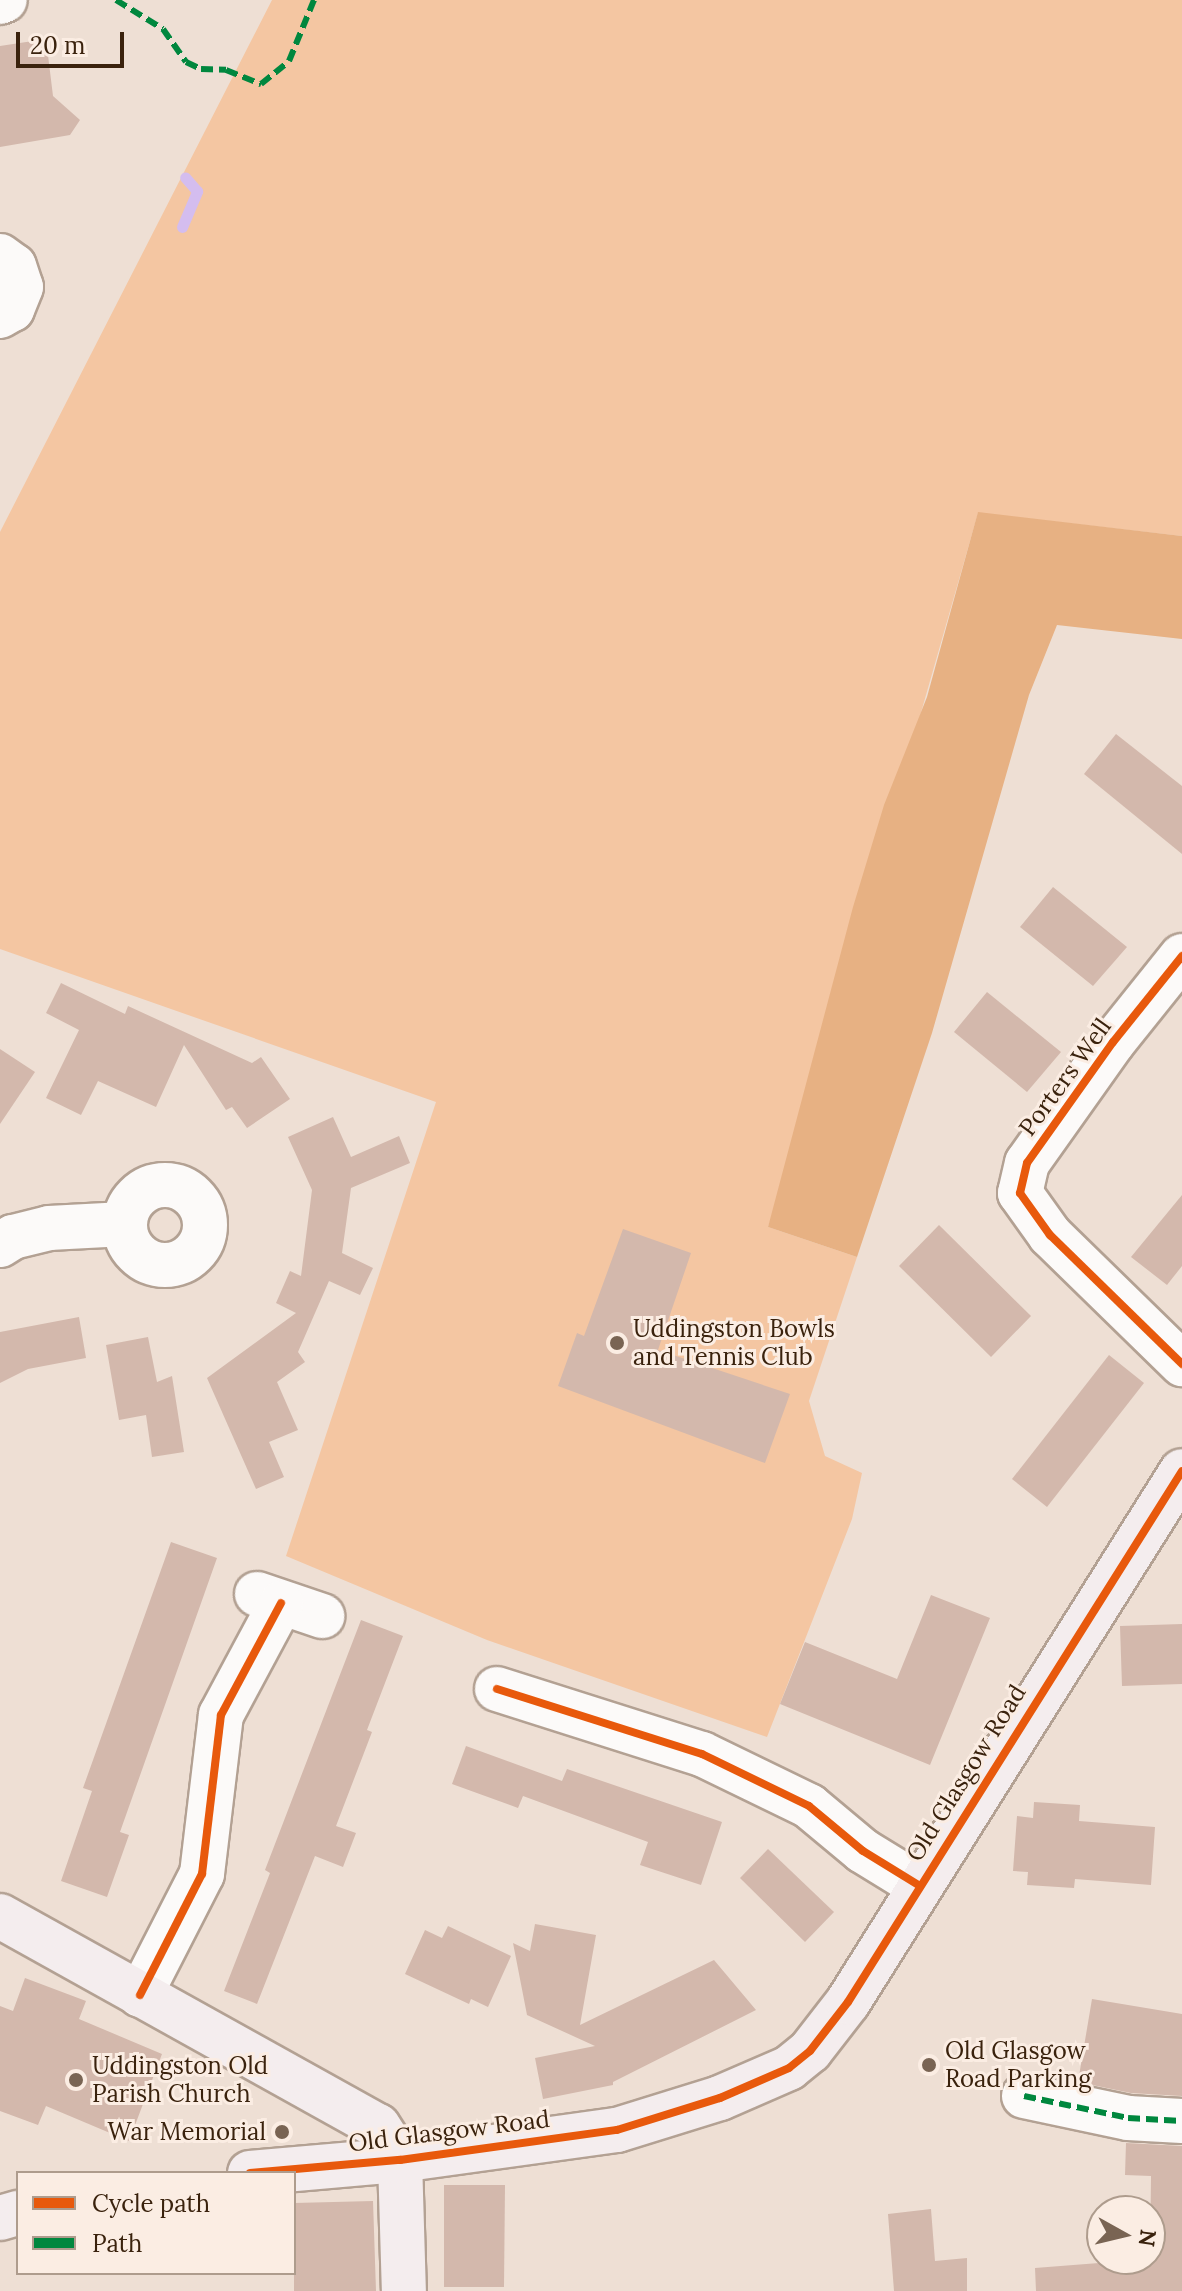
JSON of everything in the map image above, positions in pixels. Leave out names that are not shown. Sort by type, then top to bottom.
[{"type":"street","points":[[0,256],[14,266],[21,287],[12,309],[0,316]]},
{"type":"street","name":"Porters Well","points":[[1182,956],[1113,1042],[1027,1163],[1020,1193],[1050,1235],[1182,1364]]},
{"type":"street","points":[[0,1245],[13,1237],[49,1228],[125,1224]]},
{"type":"street","name":"Old Glasgow Road","points":[[274,2171],[400,2160],[617,2130],[720,2098],[789,2068],[810,2051],[829,2028],[1032,1705],[1170,1517],[1182,1471]]},
{"type":"street","points":[[140,1995],[202,1874],[221,1715],[269,1599],[322,1616]]},
{"type":"street","points":[[497,1689],[702,1754],[809,1806],[863,1851],[920,1886]]},
{"type":"street","points":[[0,1916],[378,2126],[400,2160],[404,2291]]},
{"type":"street","points":[[1024,2096],[1128,2118],[1182,2121]]},
{"type":"street","points":[[299,2169],[324,2128],[334,2101]]},
{"type":"shaded area","points":[[272,0],[1182,0],[1182,536],[978,513],[806,1115],[768,1227],[857,1257],[809,1401],[825,1456],[862,1473],[852,1519],[767,1737],[487,1640],[286,1556],[436,1102],[0,949],[0,532]]},
{"type":"shaded area","points":[[978,512],[1182,536],[1182,639],[1057,625],[1029,695],[932,1033],[857,1257],[768,1227],[853,907],[884,805],[927,697]]},
{"type":"building","points":[[46,39],[53,96],[80,120],[70,135],[0,147],[0,46]]},
{"type":"building","points":[[1116,734],[1182,786],[1182,854],[1084,774]]},
{"type":"building","points":[[1053,887],[1127,947],[1093,986],[1020,927]]},
{"type":"building","points":[[61,983],[125,1014],[128,1006],[252,1063],[261,1057],[290,1099],[247,1128],[232,1107],[226,1110],[184,1045],[156,1107],[98,1081],[81,1115],[46,1098],[79,1030],[46,1013]]},
{"type":"building","points":[[987,992],[1061,1052],[1027,1092],[954,1032]]},
{"type":"building","points":[[0,1049],[35,1072],[0,1124]]},
{"type":"building","points":[[333,1117],[351,1157],[399,1136],[410,1163],[351,1188],[342,1253],[373,1268],[360,1295],[329,1281],[298,1352],[305,1362],[277,1382],[298,1430],[269,1442],[284,1477],[256,1489],[207,1378],[296,1313],[276,1303],[290,1271],[301,1276],[312,1190],[288,1137]]},
{"type":"building","points":[[1182,1195],[1182,1266],[1167,1285],[1131,1257]]},
{"type":"building","points":[[939,1225],[1031,1316],[991,1357],[899,1266]]},
{"type":"building","name":"Uddingston Bowls and Tennis Club","points":[[623,1229],[691,1253],[658,1350],[790,1394],[765,1463],[558,1386],[577,1333],[584,1336]]},
{"type":"building","points":[[79,1317],[86,1358],[28,1369],[0,1383],[0,1332]]},
{"type":"building","points":[[148,1337],[157,1382],[172,1376],[184,1452],[152,1457],[146,1415],[119,1420],[106,1345]]},
{"type":"building","points":[[1109,1355],[1144,1383],[1047,1507],[1012,1479]]},
{"type":"building","points":[[171,1542],[217,1558],[120,1832],[129,1835],[107,1897],[61,1881],[92,1791],[83,1788]]},
{"type":"building","points":[[931,1595],[990,1618],[930,1765],[780,1704],[805,1642],[897,1679]]},
{"type":"building","points":[[361,1620],[403,1636],[367,1730],[372,1732],[336,1826],[356,1833],[343,1867],[315,1856],[257,2004],[224,1991],[270,1873],[265,1870]]},
{"type":"building","points":[[1182,1624],[1182,1684],[1122,1686],[1120,1626]]},
{"type":"building","points":[[466,1746],[562,1781],[567,1769],[722,1822],[701,1885],[640,1865],[648,1842],[523,1796],[518,1808],[452,1784]]},
{"type":"building","points":[[1034,1802],[1080,1805],[1079,1821],[1155,1827],[1151,1885],[1075,1879],[1074,1888],[1027,1885],[1028,1872],[1013,1871],[1017,1816],[1033,1818]]},
{"type":"building","points":[[768,1849],[834,1912],[805,1942],[740,1878]]},
{"type":"building","points":[[535,1924],[596,1935],[580,2025],[714,1960],[756,2010],[613,2082],[613,2085],[543,2099],[535,2058],[595,2046],[527,2015],[513,1943],[530,1951]]},
{"type":"building","points":[[448,1926],[511,1956],[488,2007],[471,1999],[469,2004],[405,1974],[425,1930],[442,1938]]},
{"type":"building","name":"Uddingston Old Parish Church","points":[[25,1978],[86,2001],[79,2019],[162,2054],[129,2141],[46,2106],[38,2125],[0,2111],[0,2006],[13,2011]]},
{"type":"building","points":[[1092,1999],[1182,2014],[1182,2096],[1131,2093],[1078,2082]]},
{"type":"building","points":[[1126,2143],[1182,2146],[1182,2291],[1036,2291],[1035,2268],[1086,2264],[1086,2275],[1166,2275],[1166,2195],[1151,2195],[1151,2176],[1125,2175]]},
{"type":"building","points":[[444,2185],[505,2185],[504,2287],[444,2287]]},
{"type":"building","points":[[373,2201],[376,2291],[294,2291],[296,2203]]},
{"type":"building","points":[[931,2209],[935,2261],[967,2258],[967,2291],[894,2291],[888,2214]]},
{"type":"waterway","points":[[182,227],[197,191],[185,177]]},
{"type":"marked path","points":[[116,0],[163,29],[186,62],[201,69],[226,70],[261,84],[289,61],[314,0]]},
{"type":"marked path","points":[[1024,2096],[1128,2118],[1182,2121]]},
{"type":"cycle path","points":[[1182,956],[1113,1042],[1027,1163],[1020,1193],[1050,1235],[1182,1364]]},
{"type":"cycle path","points":[[273,2171],[400,2160],[617,2130],[720,2098],[789,2068],[810,2051],[848,2002],[1182,1471]]},
{"type":"cycle path","points":[[140,1995],[202,1874],[221,1715],[281,1603]]},
{"type":"cycle path","points":[[497,1689],[702,1754],[809,1806],[863,1851],[920,1886]]},
{"type":"place","name":"Uddingston Bowls and Tennis Club","points":[[617,1343]]},
{"type":"place","name":"Old Glasgow Road Parking","points":[[929,2065]]},
{"type":"place","name":"Uddingston Old Parish Church","points":[[76,2080]]},
{"type":"place","name":"War Memorial","points":[[282,2132]]}]
